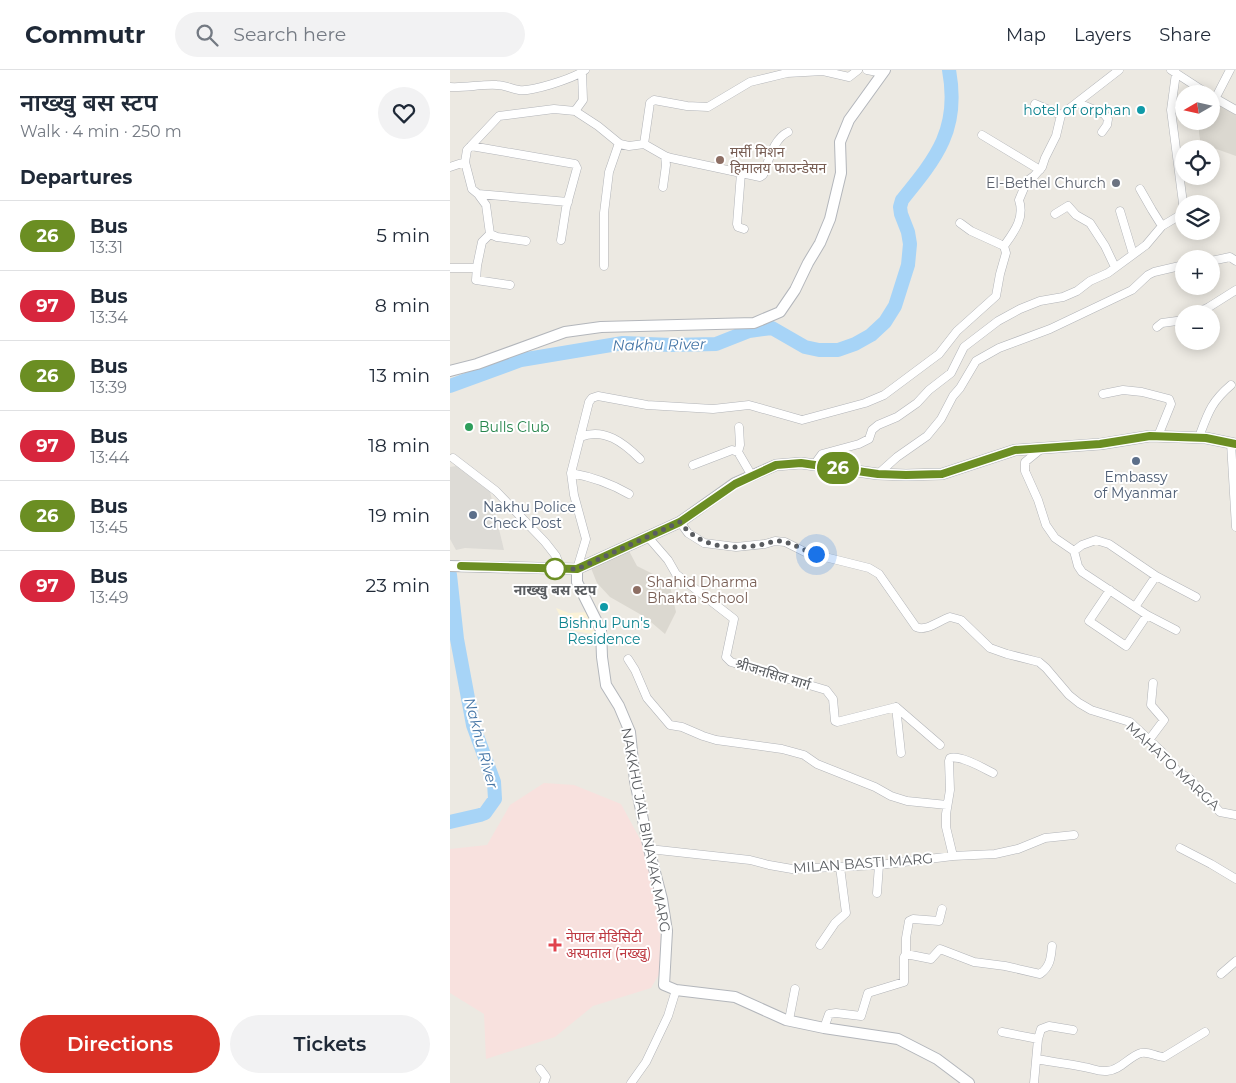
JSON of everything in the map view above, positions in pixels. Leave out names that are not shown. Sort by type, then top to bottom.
[{"type":"street","points":[[644,144],[650,103],[654,100],[687,106],[708,107],[750,82],[787,73],[823,71],[849,77],[858,70]]},
{"type":"street","points":[[867,70],[884,71]]},
{"type":"street","points":[[1004,246],[1019,224],[1021,207],[1019,200],[1023,189],[1027,180],[1040,170],[1056,136],[1061,115],[1120,70]]},
{"type":"street","points":[[1220,86],[1230,70]]},
{"type":"street","points":[[450,87],[460,88],[496,84],[519,90],[530,90],[574,77],[584,71]]},
{"type":"street","points":[[575,111],[583,100],[584,71]]},
{"type":"street","points":[[450,371],[477,364],[565,332],[601,327],[754,323],[780,312],[795,290],[820,244],[830,219],[841,173],[840,142],[849,120],[884,71]]},
{"type":"street","points":[[814,465],[822,454],[859,444],[869,438],[872,430],[878,425],[897,417],[917,403],[929,390],[951,373],[964,347],[998,321],[1040,301],[1063,297],[1108,273],[1146,245],[1162,226],[1182,214],[1184,211],[1171,110],[1174,71],[1195,85]]},
{"type":"street","points":[[1220,101],[1236,110]]},
{"type":"street","points":[[1078,103],[1104,114],[1108,119],[1107,125],[1102,132]]},
{"type":"street","points":[[1035,104],[1061,115]]},
{"type":"street","points":[[490,234],[486,205],[472,189],[465,162],[468,150],[499,116],[554,110],[575,111],[619,142],[629,146],[644,144],[664,156],[697,165],[760,177],[763,175],[777,142],[782,135],[788,132]]},
{"type":"street","points":[[982,135],[1040,170]]},
{"type":"street","points":[[604,266],[604,213],[609,172],[619,142]]},
{"type":"street","points":[[471,146],[575,164],[577,168],[561,240]]},
{"type":"street","points":[[663,188],[666,165],[664,156]]},
{"type":"street","points":[[450,167],[465,162]]},
{"type":"street","points":[[741,174],[737,224],[738,227],[744,229]]},
{"type":"street","points":[[1140,189],[1162,226]]},
{"type":"street","points":[[478,194],[568,202]]},
{"type":"street","points":[[1055,214],[1068,206],[1076,215],[1090,223],[1105,246],[1115,267]]},
{"type":"street","points":[[1120,211],[1133,254]]},
{"type":"street","points":[[577,569],[586,539],[574,495],[571,473],[589,402],[592,398],[598,396],[647,405],[713,409],[748,405],[802,420],[865,403],[884,395],[939,354],[957,331],[996,296],[1006,253],[1004,246],[971,231],[960,223]]},
{"type":"street","points":[[490,234],[497,237],[526,241]]},
{"type":"street","points":[[490,234],[482,242],[476,280],[510,285]]},
{"type":"street","points":[[1220,259],[1230,257],[1236,261]]},
{"type":"street","points":[[450,268],[474,268],[477,266]]},
{"type":"street","points":[[878,474],[897,457],[927,436],[941,419],[953,396],[976,361],[999,348],[1050,329],[1132,290],[1154,272],[1175,267]]},
{"type":"street","points":[[1212,305],[1236,290]]},
{"type":"street","points":[[1157,327],[1162,323],[1175,321]]},
{"type":"street","points":[[1199,437],[1210,408],[1217,397],[1231,385]]},
{"type":"street","points":[[1102,394],[1123,390],[1142,392],[1169,399],[1171,404],[1158,436]]},
{"type":"street","points":[[738,452],[740,445],[739,427]]},
{"type":"street","points":[[580,437],[591,433],[604,435],[621,442],[640,459]]},
{"type":"street","points":[[450,566],[577,569],[680,522],[735,484],[776,465],[801,463],[878,474],[942,474],[1015,450],[1100,444],[1150,436],[1199,437],[1233,443],[1236,527]]},
{"type":"street","points":[[1041,449],[1025,462],[1025,471],[1038,500],[1046,525],[1055,538],[1074,551],[1078,566],[1082,572],[1147,615],[1176,630]]},
{"type":"street","points":[[693,465],[732,450],[738,452],[752,476]]},
{"type":"street","points":[[453,458],[496,491],[545,542],[556,556],[561,569]]},
{"type":"street","points":[[571,473],[610,483],[629,494]]},
{"type":"street","name":"MAHATO MARGA","points":[[680,522],[688,533],[704,543],[736,547],[775,541],[785,542],[805,552],[869,568],[879,574],[916,627],[924,628],[950,617],[961,620],[990,648],[1038,662],[1046,668],[1079,704],[1091,710],[1130,722],[1162,752],[1178,772],[1190,779],[1220,812],[1236,815]]},
{"type":"street","name":"श्रीजनसिल मार्ग","points":[[648,537],[668,560],[676,574],[734,619],[726,657],[731,662],[826,690],[833,699],[835,721],[837,722],[896,707]]},
{"type":"street","points":[[1074,551],[1082,545],[1096,540],[1109,544],[1156,576],[1196,597]]},
{"type":"street","name":"NAKKHU JAL BINAYAK MARG","points":[[577,569],[577,582],[601,630],[606,685],[620,706],[630,732],[636,781],[649,849],[662,899],[667,931],[664,985],[676,990]]},
{"type":"street","points":[[1135,607],[1156,576]]},
{"type":"street","points":[[1110,590],[1088,621],[1126,646],[1147,615]]},
{"type":"street","points":[[628,659],[647,698],[670,726],[682,727],[716,740],[754,744],[790,751],[804,755],[817,764],[875,787],[890,796],[907,801],[947,805]]},
{"type":"street","points":[[1149,740],[1164,720],[1151,705],[1153,683]]},
{"type":"street","points":[[896,707],[940,745]]},
{"type":"street","points":[[896,707],[901,753]]},
{"type":"street","points":[[953,856],[946,827],[950,790],[950,758],[953,756],[960,758],[993,773]]},
{"type":"street","name":"MILAN BASTI MARG","points":[[649,849],[750,860],[792,868],[840,867],[1005,852],[1045,838],[1074,835]]},
{"type":"street","points":[[1180,848],[1236,879]]},
{"type":"street","points":[[877,893],[879,864]]},
{"type":"street","points":[[820,945],[835,923],[846,913],[840,867]]},
{"type":"street","points":[[824,1028],[829,1014],[862,1016],[868,992],[904,982],[904,957],[906,954],[909,921],[913,919],[939,921],[942,909]]},
{"type":"street","points":[[906,954],[930,959],[940,949],[974,962],[1005,966],[1040,974],[1048,966],[1052,946]]},
{"type":"street","points":[[1221,974],[1236,962]]},
{"type":"street","points":[[789,1020],[794,989]]},
{"type":"street","points":[[631,1083],[646,1062],[668,1016],[676,990],[735,997],[789,1020],[824,1028],[898,1039],[937,1060],[970,1083]]},
{"type":"street","points":[[1034,1083],[1038,1039],[1041,1029],[1049,1026],[1073,1030]]},
{"type":"street","points":[[1002,1032],[1038,1039]]},
{"type":"street","points":[[1036,1059],[1099,1072],[1110,1071],[1143,1053],[1164,1057],[1205,1032]]},
{"type":"street","points":[[540,1069],[546,1077],[544,1083]]},
{"type":"shaded area","points":[[1220,106],[1236,114],[1236,156],[1220,150],[1220,140],[1200,140],[1199,130],[1220,130]]},
{"type":"shaded area","name":"Nakhu Police Check Post","points":[[456,466],[490,492],[504,550],[465,548],[456,550],[450,539],[450,467]]},
{"type":"shaded area","name":"Shahid Dharma Bhakta School","points":[[628,549],[637,566],[669,582],[676,612],[665,634],[645,617],[610,597],[597,583],[591,568]]},
{"type":"shaded area","points":[[556,608],[569,613],[589,612],[596,627],[596,637],[591,634],[575,631],[564,624]]},
{"type":"shaded area","name":"नेपाल मेडिसिटी अस्पताल (नख्खु)","points":[[544,783],[574,785],[621,804],[647,852],[655,884],[660,919],[661,971],[651,988],[593,1006],[555,1037],[486,1059],[484,1014],[450,993],[450,849],[487,845],[510,805]]},
{"type":"waterway","name":"Nakhu River","points":[[450,386],[521,360],[623,343],[716,344],[749,331],[772,328],[805,347],[819,350],[838,350],[855,344],[871,335],[885,322],[895,306],[908,265],[910,244],[900,207],[902,200],[926,170],[943,141],[951,109],[952,91],[949,70]]},
{"type":"waterway","name":"Nakhu River","points":[[450,575],[457,639],[473,725],[494,782],[495,799],[485,813],[450,822]]},
{"type":"bus line","name":"26","points":[[461,566],[577,569],[680,522],[735,484],[776,465],[801,463],[878,474],[942,474],[1015,450],[1100,444],[1150,436],[1206,438],[1236,444]]},
{"type":"place","name":"hotel of orphan","points":[[1141,110]]},
{"type":"place","name":"मर्सी मिशन हिमालय फाउन्डेसन","points":[[720,160]]},
{"type":"place","name":"El-Bethel Church","points":[[1116,183]]},
{"type":"place","name":"Bulls Club","points":[[469,427]]},
{"type":"place","name":"Embassy of Myanmar","points":[[1136,461]]},
{"type":"place","name":"Nakhu Police Check Post","points":[[473,515]]},
{"type":"place","name":"नाख्खु बस स्टप","points":[[555,569]]},
{"type":"place","name":"Shahid Dharma Bhakta School","points":[[637,590]]},
{"type":"place","name":"Bishnu Pun's Residence","points":[[604,607]]},
{"type":"place","name":"नेपाल मेडिसिटी अस्पताल (नख्खु)","points":[[555,945]]},
{"type":"route","points":[[555,569],[577,569],[680,522],[688,533],[704,543],[736,547],[775,541],[785,542],[805,552],[816,554]]}]
